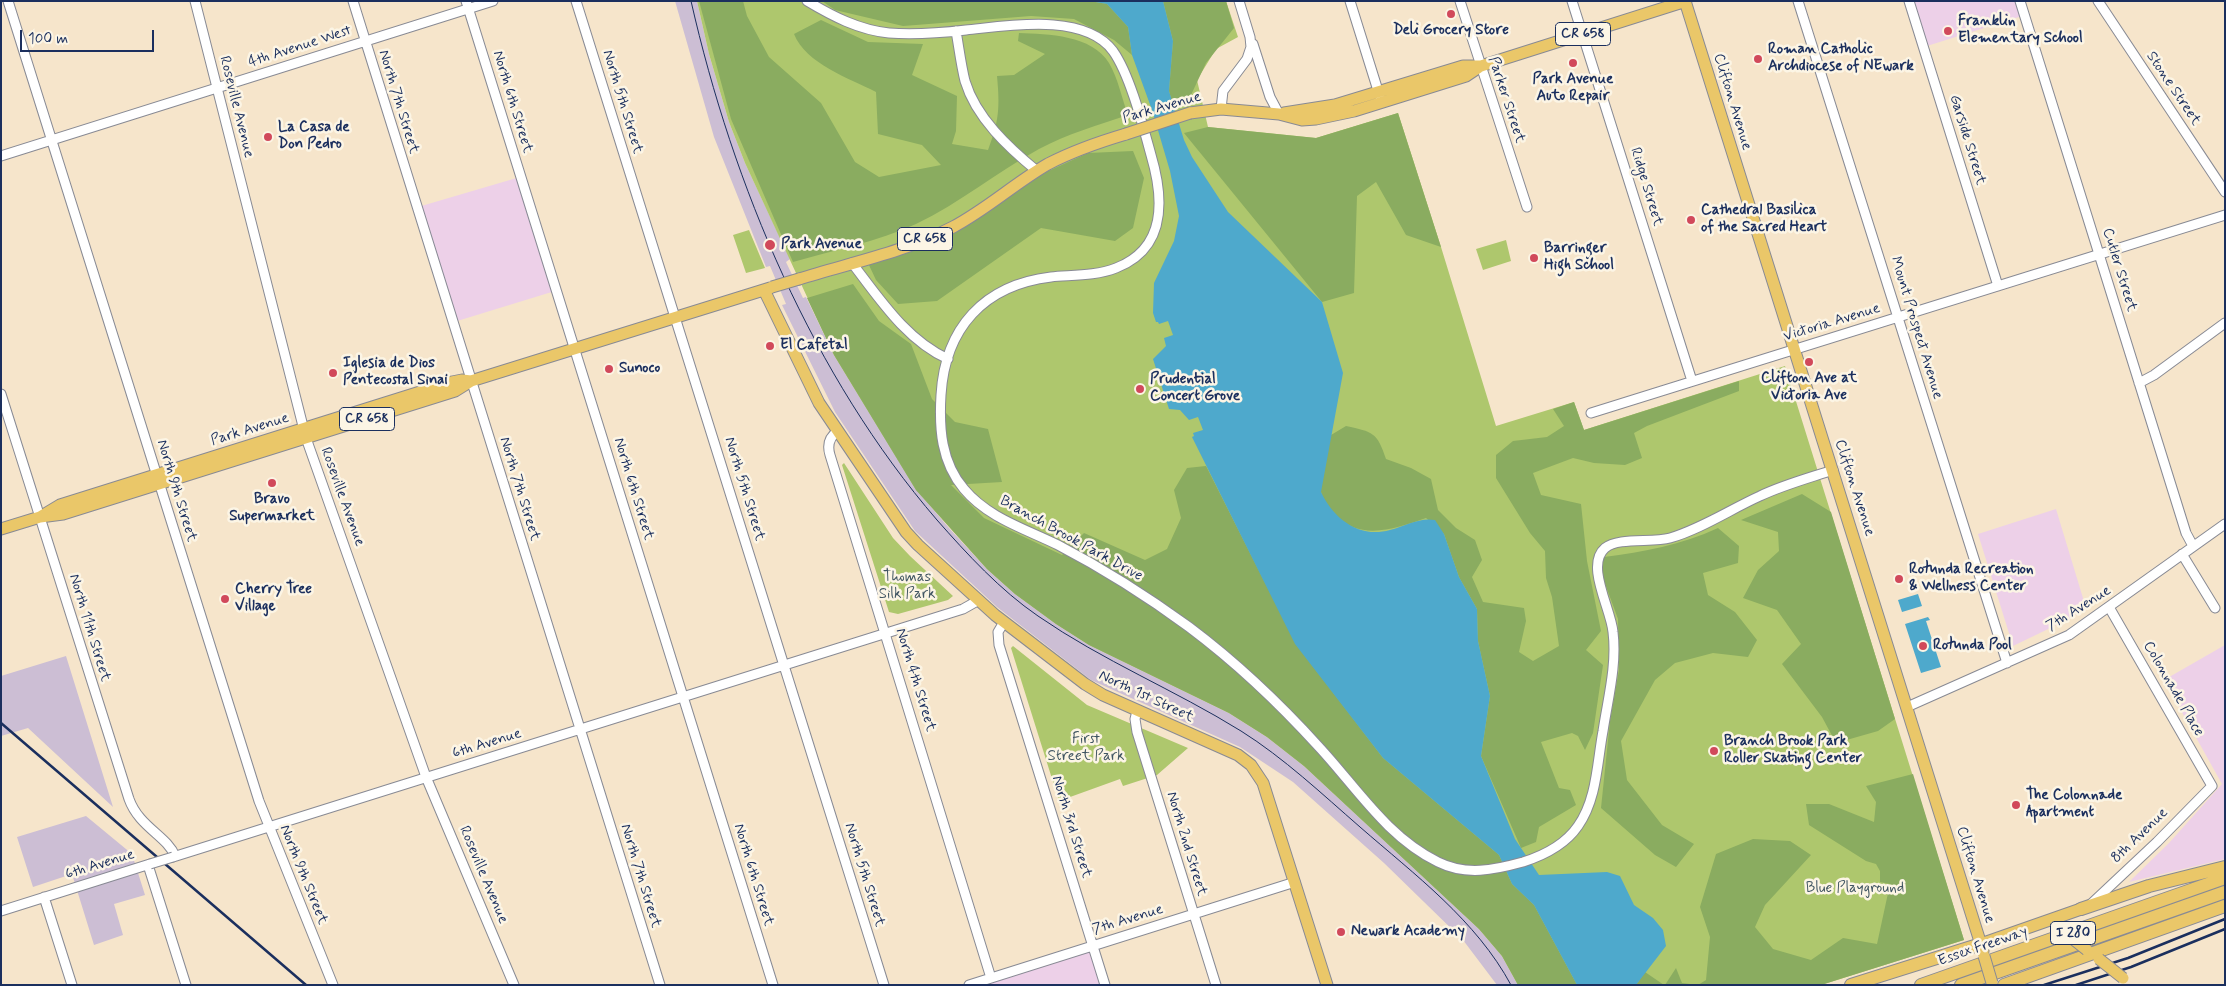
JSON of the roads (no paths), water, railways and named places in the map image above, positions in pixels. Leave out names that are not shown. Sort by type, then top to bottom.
[{"type":"highway","points":[[2085,907],[2149,886],[2225,867]]},
{"type":"highway","name":"Essex Freeway","points":[[1921,985],[2225,878]]},
{"type":"highway","name":"Essex Freeway","points":[[1961,985],[2225,892]]},
{"type":"highway","points":[[1996,984],[2093,955],[2225,906]]},
{"type":"highway","points":[[1851,985],[1982,950]]},
{"type":"main road","name":"Park Avenue","points":[[1,529],[40,517],[60,505],[158,479],[305,433],[455,391],[471,381],[920,241],[953,227],[1037,171],[1074,152],[1190,113],[1221,109],[1279,114],[1380,97],[1466,76],[1481,66],[1685,1]]},
{"type":"main road","name":"Clifton Avenue","points":[[1685,1],[1982,950],[1996,984]]},
{"type":"main road","points":[[768,288],[816,398],[838,430]]},
{"type":"main road","name":"North 1st Street","points":[[838,430],[910,536],[1004,622],[1090,688],[1137,711],[1230,751],[1251,765],[1263,784],[1327,985]]},
{"type":"main road","name":"8th Avenue","points":[[1982,950],[2040,923],[2085,907]]},
{"type":"main road","points":[[2040,923],[2051,924],[2058,928],[2125,982]]},
{"type":"street","name":"North 9th Street","points":[[8,1],[259,801],[333,985]]},
{"type":"street","name":"Roseville Avenue","points":[[195,1],[305,433],[426,777],[514,985]]},
{"type":"street","name":"North 7th Street","points":[[352,1],[660,985]]},
{"type":"street","name":"4th Avenue West","points":[[1,156],[365,40],[467,5],[493,1]]},
{"type":"street","name":"North 5th Street","points":[[576,1],[884,985]]},
{"type":"street","name":"Branch Brook Park Drive","points":[[806,1],[837,18],[873,30],[910,34],[1022,24],[1054,25],[1085,33],[1110,47],[1126,77],[1150,152],[1158,182],[1160,205],[1158,224],[1144,247],[1131,260],[1114,269],[1034,280],[994,296],[978,306],[966,320],[948,359],[941,398],[942,440],[952,470],[960,484],[972,497],[1002,518],[1108,573],[1195,632],[1230,660],[1278,704],[1324,752],[1378,816],[1408,844],[1435,861],[1453,868],[1473,872],[1492,870],[1540,856],[1556,848],[1573,832],[1586,812],[1594,788],[1614,656],[1611,617],[1597,570],[1597,561],[1602,551],[1618,542],[1652,541],[1677,535],[1768,492],[1833,470]]},
{"type":"street","points":[[1239,1],[1270,98],[1279,114]]},
{"type":"street","points":[[1350,1],[1380,97]]},
{"type":"street","name":"Parker Street","points":[[1460,1],[1527,207]]},
{"type":"street","name":"Ridge Street","points":[[1572,1],[1692,382]]},
{"type":"street","name":"Mount Prospect Avenue","points":[[1798,1],[2007,663]]},
{"type":"street","name":"Garside Street","points":[[1909,1],[1998,286]]},
{"type":"street","name":"Cutler Street","points":[[2020,1],[2186,533],[2194,546]]},
{"type":"street","name":"Stone Street","points":[[2098,1],[2225,192]]},
{"type":"street","name":"North 6th Street","points":[[467,5],[773,985]]},
{"type":"street","points":[[956,31],[965,80],[979,109],[992,128],[1037,171]]},
{"type":"street","points":[[1221,109],[1222,95],[1226,86],[1249,55],[1251,47],[1250,37]]},
{"type":"street","name":"Victoria Avenue","points":[[1590,413],[2225,215]]},
{"type":"street","points":[[852,263],[883,303],[913,336],[929,349],[948,359]]},
{"type":"street","points":[[2139,383],[2154,375],[2225,323]]},
{"type":"street","name":"North 11th Street","points":[[1,394],[128,800],[140,820],[170,847],[174,856]]},
{"type":"street","name":"North 4th Street","points":[[838,430],[830,438],[828,450],[991,978]]},
{"type":"street","name":"7th Avenue","points":[[1907,707],[2069,635],[2225,524]]},
{"type":"street","points":[[2182,554],[2215,608]]},
{"type":"street","name":"6th Avenue","points":[[1,911],[963,609],[978,600]]},
{"type":"street","name":"Colonnade Place","points":[[2109,607],[2212,786]]},
{"type":"street","name":"North 3rd Street","points":[[1004,622],[998,632],[999,645],[1105,985]]},
{"type":"street","name":"North 2nd Street","points":[[1137,711],[1135,719],[1137,732],[1216,985]]},
{"type":"street","name":"8th Avenue","points":[[2085,907],[2157,842],[2212,786]]},
{"type":"street","points":[[149,864],[186,985]]},
{"type":"street","name":"7th Avenue","points":[[968,985],[1295,882]]},
{"type":"street","points":[[44,897],[72,985]]},
{"type":"water","points":[[1090,1],[1163,1],[1173,41],[1169,91],[1184,140],[1192,157],[1228,212],[1322,302],[1343,373],[1321,492],[1332,510],[1340,518],[1358,529],[1368,532],[1379,532],[1429,519],[1435,520],[1444,534],[1459,577],[1477,609],[1478,641],[1490,696],[1481,756],[1515,839],[1539,875],[1607,872],[1620,876],[1634,905],[1653,918],[1663,930],[1666,946],[1636,985],[1577,985],[1534,905],[1512,884],[1499,855],[1383,758],[1295,644],[1192,437],[1194,436],[1193,433],[1203,430],[1198,417],[1189,420],[1180,410],[1169,409],[1153,359],[1166,346],[1164,338],[1173,335],[1168,321],[1159,324],[1156,322],[1153,313],[1154,283],[1174,241],[1179,216],[1170,171],[1152,110],[1132,55],[1128,27],[1107,4]]},
{"type":"water","points":[[1918,594],[1922,606],[1902,612],[1898,600]]},
{"type":"water","name":"Rotunda Pool","points":[[1928,617],[1930,620],[1926,621],[1941,667],[1921,673],[1905,624]]},
{"type":"tram line","points":[[691,1],[709,71],[730,140],[755,209],[783,276],[816,341],[852,404],[893,464],[937,520],[997,583],[1038,616],[1088,647],[1216,716],[1241,731],[1288,765],[1443,900],[1480,940],[1497,962],[1511,985]]},
{"type":"railway","points":[[1,723],[306,985]]},
{"type":"railway","points":[[2044,985],[2128,958],[2225,919]]},
{"type":"railway","points":[[2076,985],[2131,967],[2225,929]]},
{"type":"place","name":"Deli Grocery Store","points":[[1451,14]]},
{"type":"place","name":"Franklin Elementary School","points":[[1948,31]]},
{"type":"place","name":"Roman Catholic Archdiocese of NEwark","points":[[1758,59]]},
{"type":"place","name":"Park Avenue Auto Repair","points":[[1573,63]]},
{"type":"place","name":"La Casa de Don Pedro","points":[[268,137]]},
{"type":"place","name":"Cathedral Basilica of the Sacred Heart","points":[[1691,220]]},
{"type":"place","name":"Park Avenue","points":[[770,245]]},
{"type":"place","name":"Barringer High School","points":[[1534,258]]},
{"type":"place","name":"El Cafetal","points":[[770,346]]},
{"type":"place","name":"Clifton Ave at Victoria Ave","points":[[1809,362]]},
{"type":"place","name":"Sunoco","points":[[609,369]]},
{"type":"place","name":"Iglesia de Dios Pentecostal Sinai","points":[[333,373]]},
{"type":"place","name":"Prudential Concert Grove","points":[[1140,389]]},
{"type":"place","name":"Bravo Supermarket","points":[[272,483]]},
{"type":"place","name":"Rotunda Recreation & Wellness Center","points":[[1899,579]]},
{"type":"place","name":"Cherry Tree Village","points":[[225,599]]},
{"type":"place","name":"Rotunda Pool","points":[[1923,646]]},
{"type":"place","name":"Branch Brook Park Roller Skating Center","points":[[1714,751]]},
{"type":"place","name":"The Colonnade Apartment","points":[[2016,805]]},
{"type":"place","name":"Newark Academy","points":[[1341,932]]},
{"type":"park label","name":"Thomas Silk Park","points":[[907,586]]},
{"type":"park label","name":"First Street Park","points":[[1086,748]]},
{"type":"park label","name":"Blue Playground","points":[[1855,889]]}]
